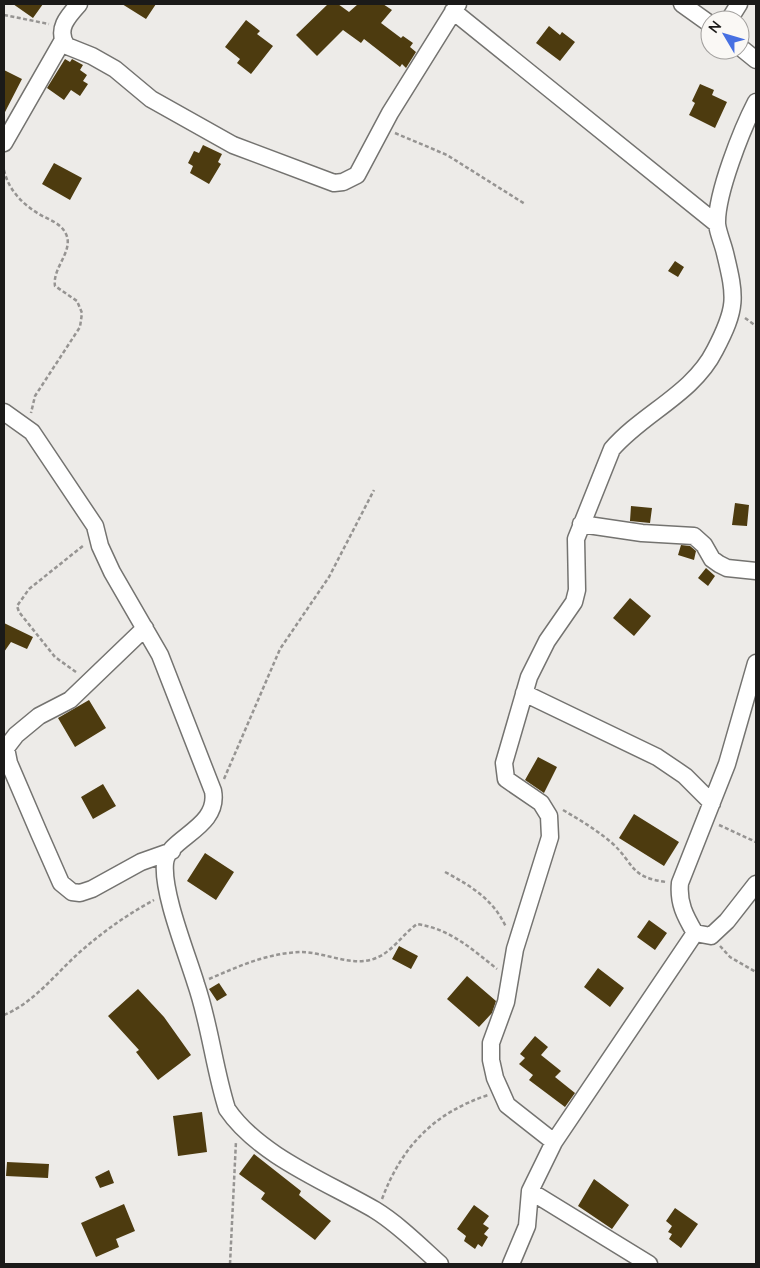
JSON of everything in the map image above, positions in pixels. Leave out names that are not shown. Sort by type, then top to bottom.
[{"type":"street","points":[[4,142],[79,4]]},
{"type":"street","points":[[682,4],[700,17]]},
{"type":"street","points":[[62,33],[72,48],[92,56],[115,69],[172,112],[233,145],[334,182],[343,182],[357,175],[382,128],[456,7],[717,224]]},
{"type":"street","points":[[554,1142],[507,1105],[495,1078],[491,1060],[491,1043],[506,1002],[515,949],[550,836],[548,816],[541,803],[512,783],[504,774],[504,763],[524,693],[547,641],[574,602],[577,590],[576,539],[612,449],[622,437],[672,399],[698,375],[718,345],[735,298],[733,280],[717,224],[733,156],[756,102]]},
{"type":"street","points":[[4,412],[32,432],[95,526],[100,546],[112,572],[160,655],[215,800],[212,813],[172,851],[165,862],[169,892],[184,953],[197,984],[227,1109],[237,1124],[274,1153],[377,1212],[440,1264]]},
{"type":"street","points":[[581,524],[635,532],[694,536],[700,540],[712,559],[719,564],[727,568],[756,571]]},
{"type":"street","points":[[145,628],[70,700],[40,716],[16,735],[6,748],[9,763],[61,883],[72,892],[80,893],[92,889],[141,862],[172,851]]},
{"type":"street","points":[[703,934],[682,910],[679,895],[680,883],[726,764],[756,663]]},
{"type":"street","points":[[524,693],[657,757],[686,776],[712,803]]},
{"type":"street","points":[[511,1264],[527,1226],[530,1191],[554,1142],[703,934],[726,921],[756,884]]},
{"type":"street","points":[[530,1191],[649,1264]]},
{"type":"path","points":[[4,15],[62,33]]},
{"type":"path","points":[[382,128],[447,155],[525,204]]},
{"type":"path","points":[[4,170],[12,190],[19,200],[59,225],[67,235],[68,246],[60,261],[54,280],[55,286],[78,301],[82,313],[80,327],[35,396],[29,421],[32,432]]},
{"type":"path","points":[[215,800],[280,649],[329,577],[374,490]]},
{"type":"path","points":[[90,682],[55,657],[19,612],[17,606],[29,589],[85,544],[95,526]]},
{"type":"path","points":[[541,803],[554,804],[596,830],[613,844],[636,874],[649,880],[680,883]]},
{"type":"path","points":[[706,819],[756,842]]},
{"type":"path","points":[[445,872],[478,890],[492,904],[505,924],[515,949]]},
{"type":"path","points":[[4,1015],[35,996],[81,951],[123,917],[169,892]]},
{"type":"path","points":[[197,984],[241,964],[273,955],[302,952],[362,962],[385,953],[418,924],[433,926],[462,941],[510,979]]},
{"type":"path","points":[[703,934],[730,957],[756,972]]},
{"type":"path","points":[[377,1212],[392,1172],[417,1138],[450,1111],[469,1101],[501,1091]]},
{"type":"path","points":[[230,1264],[237,1124]]},
{"type":"building","points":[[13,4],[43,4],[33,18]]},
{"type":"building","points":[[122,4],[156,4],[146,19]]},
{"type":"building","points":[[328,4],[338,4],[349,12],[358,4],[383,4],[392,10],[381,23],[401,38],[403,36],[413,43],[410,47],[416,52],[406,68],[402,64],[400,67],[364,39],[361,43],[343,30],[317,56],[296,35]]},
{"type":"building","points":[[246,20],[260,31],[257,34],[273,46],[251,74],[237,63],[240,59],[225,47]]},
{"type":"building","points":[[549,26],[560,35],[562,32],[575,42],[560,61],[536,43]]},
{"type":"building","points":[[65,59],[70,62],[72,59],[83,65],[80,70],[87,75],[83,81],[88,84],[80,96],[71,90],[64,100],[47,88]]},
{"type":"building","points":[[4,70],[22,79],[4,114]]},
{"type":"building","points":[[700,84],[714,90],[712,95],[727,102],[715,128],[689,115],[695,103],[692,101]]},
{"type":"building","points":[[203,145],[222,154],[218,162],[221,164],[209,184],[190,173],[193,166],[188,163],[194,151],[199,153]]},
{"type":"building","points":[[54,163],[82,178],[70,200],[42,184]]},
{"type":"building","points":[[675,261],[684,267],[678,277],[668,271]]},
{"type":"building","points":[[735,503],[749,505],[747,526],[732,525]]},
{"type":"building","points":[[631,506],[652,508],[650,523],[630,521]]},
{"type":"building","points":[[681,545],[690,546],[696,551],[694,560],[678,555]]},
{"type":"building","points":[[706,568],[715,576],[708,586],[698,578]]},
{"type":"building","points":[[630,598],[651,616],[634,636],[613,618]]},
{"type":"building","points":[[4,623],[33,637],[27,649],[11,642],[4,652]]},
{"type":"building","points":[[89,700],[106,728],[75,747],[58,718]]},
{"type":"building","points":[[538,757],[557,767],[544,793],[525,780]]},
{"type":"building","points":[[103,784],[116,806],[93,819],[81,797]]},
{"type":"building","points":[[634,814],[679,842],[664,866],[619,838]]},
{"type":"building","points":[[205,853],[234,872],[216,900],[187,881]]},
{"type":"building","points":[[649,920],[667,933],[655,950],[637,937]]},
{"type":"building","points":[[399,946],[418,956],[411,969],[392,959]]},
{"type":"building","points":[[598,968],[624,988],[610,1007],[584,987]]},
{"type":"building","points":[[467,976],[496,1001],[492,1013],[479,1027],[447,999]]},
{"type":"building","points":[[219,983],[227,995],[217,1001],[209,989]]},
{"type":"building","points":[[138,989],[164,1017],[191,1055],[158,1080],[136,1052],[139,1050],[108,1016]]},
{"type":"building","points":[[535,1036],[548,1047],[541,1055],[561,1071],[555,1077],[575,1093],[565,1107],[529,1080],[533,1075],[519,1064],[525,1058],[520,1054]]},
{"type":"building","points":[[202,1112],[207,1152],[178,1156],[173,1116]]},
{"type":"building","points":[[254,1154],[301,1191],[299,1195],[331,1221],[315,1240],[261,1199],[265,1193],[239,1174]]},
{"type":"building","points":[[7,1162],[49,1164],[48,1178],[6,1176]]},
{"type":"building","points":[[109,1170],[114,1183],[100,1188],[95,1177]]},
{"type":"building","points":[[594,1179],[629,1205],[612,1229],[578,1206]]},
{"type":"building","points":[[124,1204],[135,1231],[116,1239],[119,1247],[96,1257],[81,1223]]},
{"type":"building","points":[[474,1205],[489,1216],[483,1224],[489,1228],[484,1234],[488,1237],[482,1247],[478,1244],[475,1249],[464,1241],[466,1236],[457,1229]]},
{"type":"building","points":[[675,1208],[698,1224],[681,1248],[669,1239],[672,1234],[668,1232],[672,1226],[666,1221]]}]
